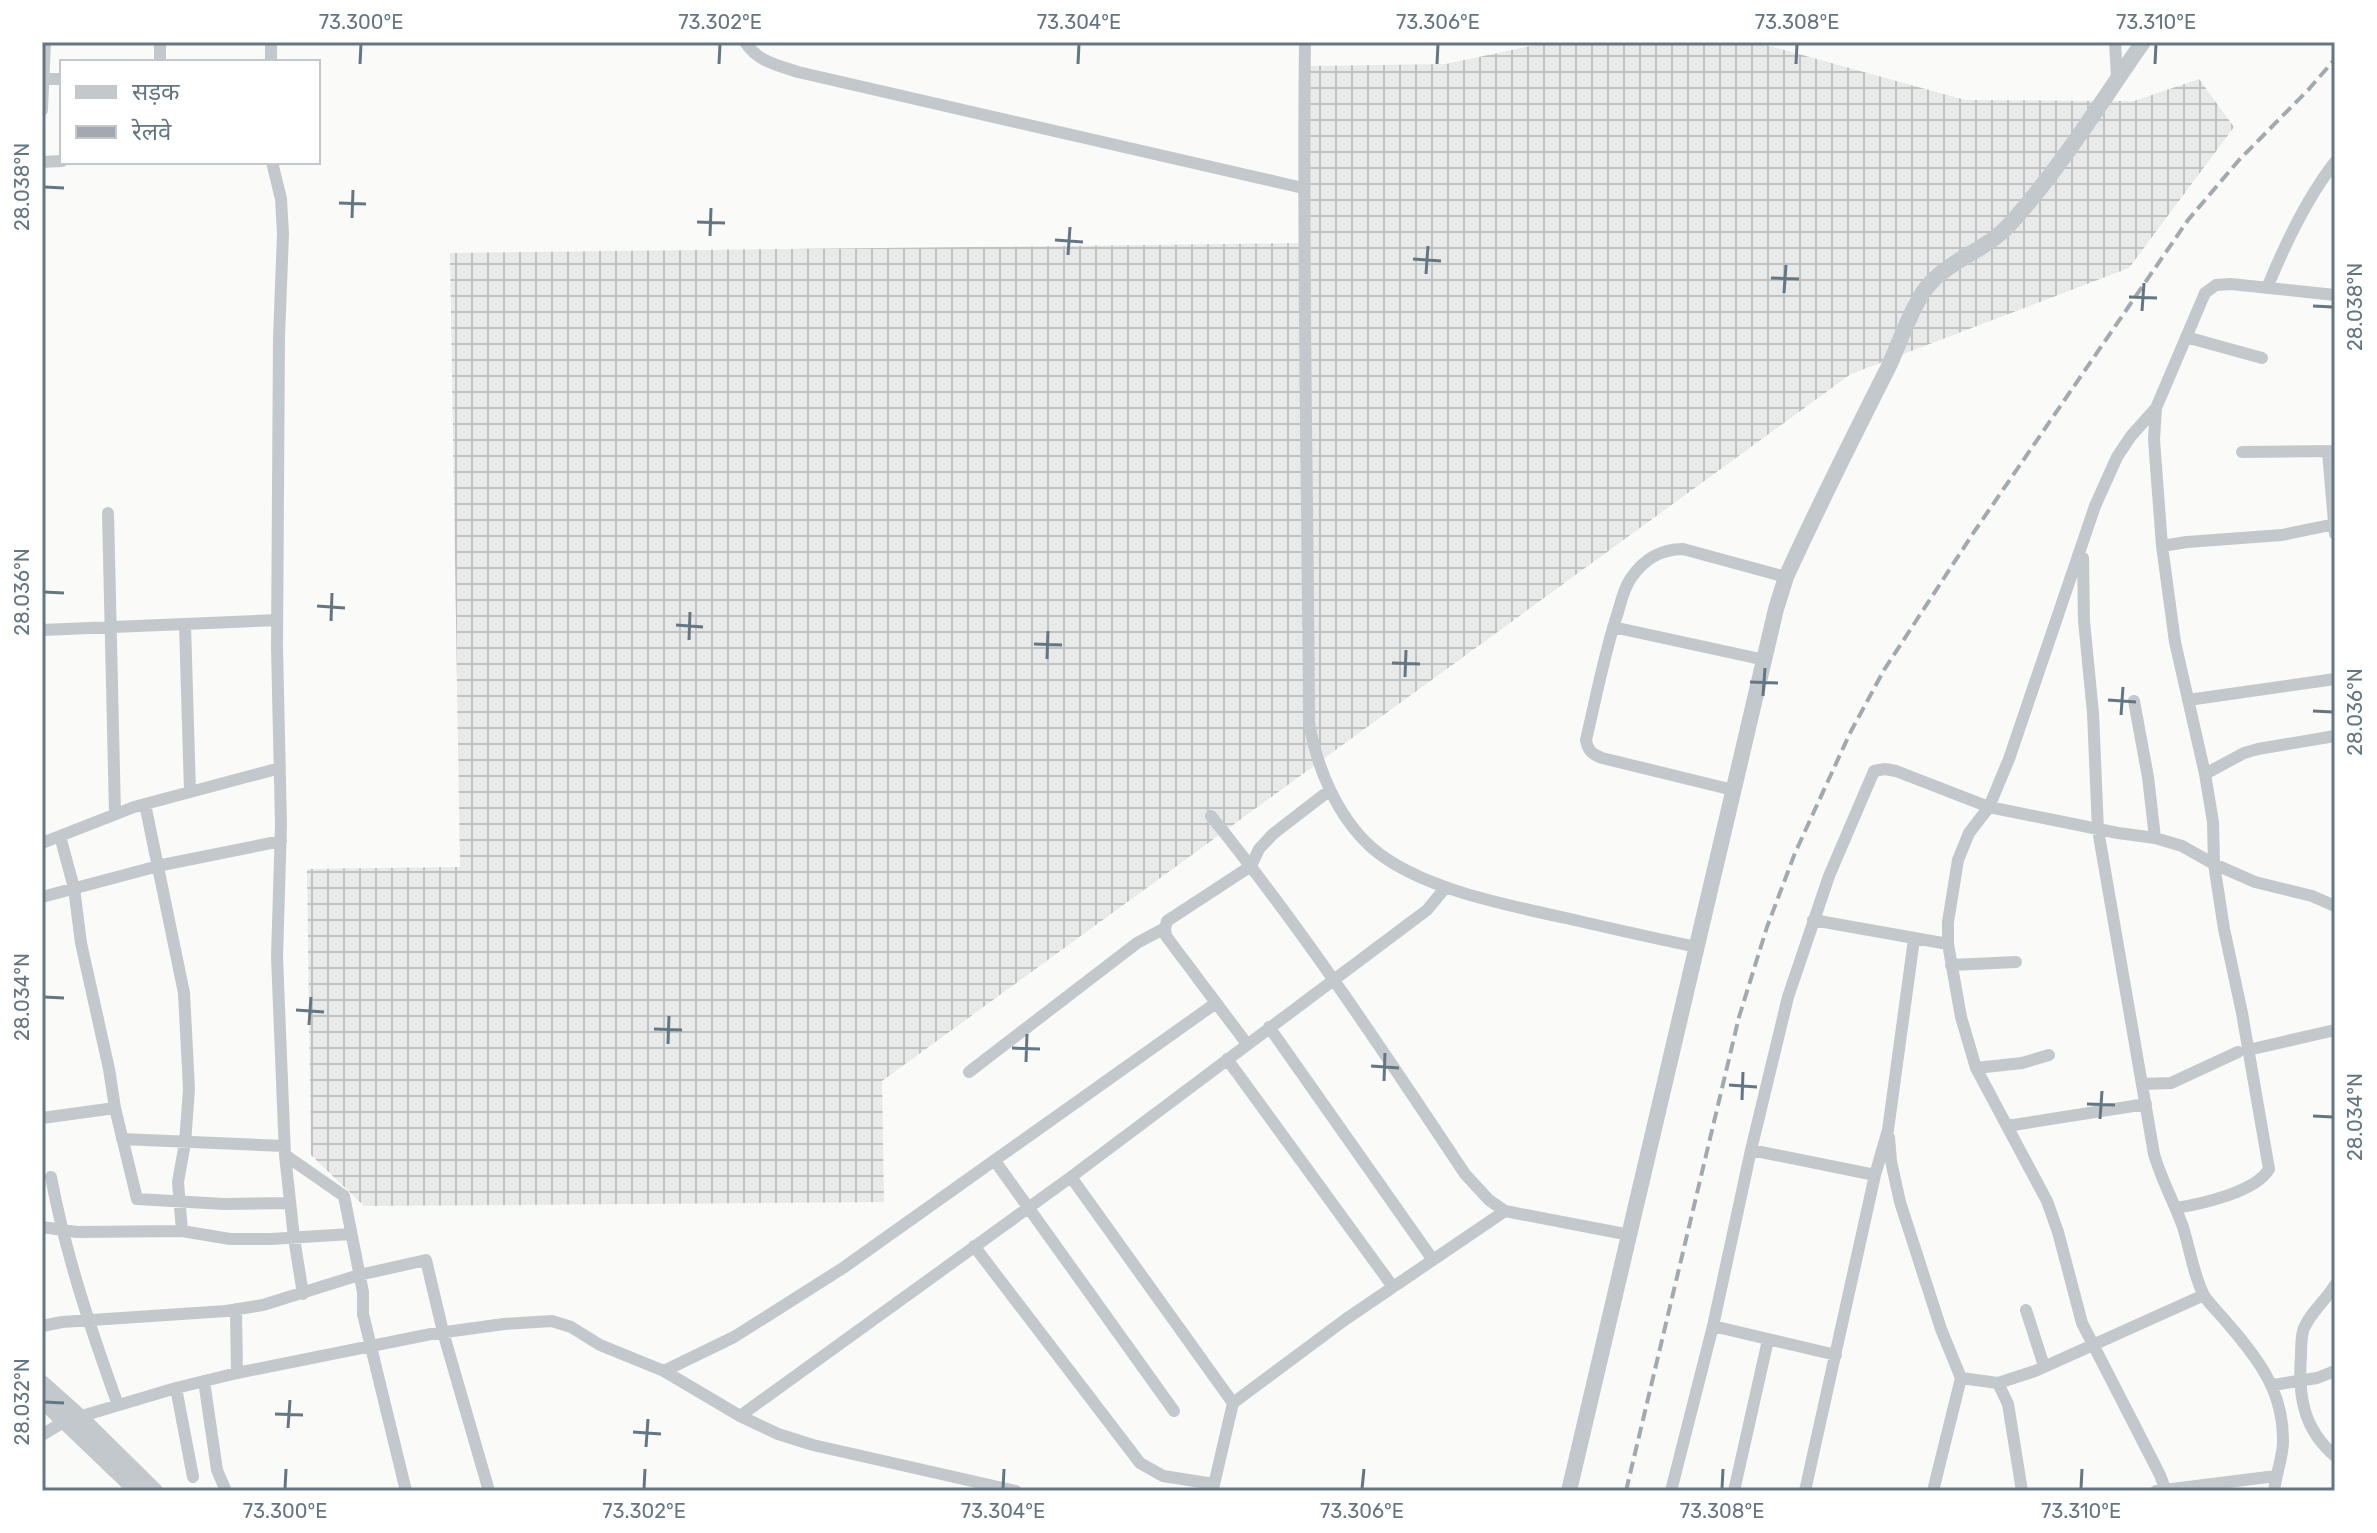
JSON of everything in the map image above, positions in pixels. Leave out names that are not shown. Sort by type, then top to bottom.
[{"type":"street","points":[[42,110],[45,42]]},
{"type":"street","points":[[745,42],[756,56],[798,72],[1303,188]]},
{"type":"street","points":[[1305,42],[1303,188],[1309,723],[1313,748],[1330,790],[1353,827],[1372,847],[1401,866],[1446,887],[1510,906],[1697,947]]},
{"type":"street","points":[[2115,42],[2117,78]]},
{"type":"street","points":[[1569,1491],[1786,577],[1925,289],[1956,261],[1996,238],[2010,224],[2080,134],[2143,42]]},
{"type":"street","points":[[272,164],[281,199],[283,234],[279,337],[277,620],[281,841],[277,957],[284,1150],[303,1294]]},
{"type":"street","points":[[2267,288],[2304,209],[2334,165]]},
{"type":"street","points":[[2276,1476],[2163,1491],[2082,1323],[2047,1201],[1976,1068],[1961,1017],[1951,965],[1948,944],[1950,900],[1958,860],[1969,833],[1989,807],[2009,759],[2095,506],[2117,457],[2156,408],[2205,293],[2216,285],[2335,295]]},
{"type":"street","points":[[2186,337],[2262,358]]},
{"type":"street","points":[[2156,408],[2154,439],[2162,546],[2175,642],[2205,774],[2213,822],[2214,864],[2243,1051],[2269,1169],[2266,1175],[2240,1190],[2207,1202],[2176,1208]]},
{"type":"street","points":[[2162,546],[2334,527],[2332,452],[2242,452]]},
{"type":"street","points":[[108,513],[115,814]]},
{"type":"street","points":[[2082,547],[2098,830],[2159,1172],[2176,1208],[2204,1295],[2273,1385],[2282,1418],[2283,1439],[2282,1459],[2274,1491]]},
{"type":"street","points":[[1733,790],[1602,758],[1588,749],[1586,740],[1613,627],[1631,577],[1656,553],[1683,549],[1786,577]]},
{"type":"street","points":[[42,630],[277,620]]},
{"type":"street","points":[[185,624],[190,792]]},
{"type":"street","points":[[1613,627],[1765,660]]},
{"type":"street","points":[[2188,700],[2335,679]]},
{"type":"street","points":[[2134,701],[2155,838]]},
{"type":"street","points":[[2205,774],[2244,753],[2335,736]]},
{"type":"street","points":[[42,843],[145,804],[280,768]]},
{"type":"street","points":[[1671,1491],[1713,1326],[1788,997],[1829,876],[1874,771],[1896,771],[1989,807],[2098,830],[2155,838],[2182,846],[2255,882],[2312,896],[2335,906]]},
{"type":"street","points":[[1247,1044],[1166,936],[1167,921],[1251,866],[1259,849],[1273,834],[1330,790]]},
{"type":"street","points":[[145,804],[184,993],[189,1089],[178,1182],[182,1231]]},
{"type":"street","points":[[1211,816],[1334,980],[1465,1174],[1489,1200],[1505,1211],[1630,1235]]},
{"type":"street","points":[[60,836],[74,888],[81,943],[137,1199],[290,1203]]},
{"type":"street","points":[[42,897],[159,866],[281,841]]},
{"type":"street","points":[[740,1416],[1029,1208],[1334,980],[1427,910],[1446,887]]},
{"type":"street","points":[[1813,920],[1948,944]]},
{"type":"street","points":[[969,1072],[1137,943],[1165,928]]},
{"type":"street","points":[[1805,1491],[1875,1175],[1888,1130],[1914,939]]},
{"type":"street","points":[[1951,965],[2016,962]]},
{"type":"street","points":[[664,1371],[734,1337],[843,1268],[1216,1003]]},
{"type":"street","points":[[1269,1027],[1433,1260]]},
{"type":"street","points":[[2142,1084],[2171,1083],[2243,1051],[2335,1030]]},
{"type":"street","points":[[1976,1068],[2022,1063],[2049,1055]]},
{"type":"street","points":[[1227,1059],[1393,1287]]},
{"type":"street","points":[[2007,1126],[2146,1104]]},
{"type":"street","points":[[42,1118],[115,1108]]},
{"type":"street","points":[[1888,1130],[1900,1202],[1941,1329],[1961,1378],[1933,1491]]},
{"type":"street","points":[[122,1139],[284,1150],[344,1196],[363,1292],[363,1314],[406,1491]]},
{"type":"street","points":[[1751,1150],[1875,1175]]},
{"type":"street","points":[[995,1161],[1174,1411]]},
{"type":"street","points":[[51,1177],[61,1229],[88,1321],[118,1405]]},
{"type":"street","points":[[1071,1177],[1233,1403]]},
{"type":"street","points":[[974,1246],[1140,1463],[1163,1476],[1213,1487],[1233,1403],[1393,1287],[1505,1211]]},
{"type":"street","points":[[42,1227],[77,1232],[182,1231],[230,1239],[351,1234]]},
{"type":"street","points":[[42,1326],[263,1305],[359,1275],[426,1260],[443,1332],[489,1491]]},
{"type":"street","points":[[2335,1285],[2303,1330],[2299,1382],[2307,1421],[2323,1446],[2335,1456]]},
{"type":"street","points":[[1961,1378],[1998,1383],[2044,1366],[2204,1295]]},
{"type":"street","points":[[236,1309],[237,1373]]},
{"type":"street","points":[[2026,1310],[2044,1366]]},
{"type":"street","points":[[42,1435],[73,1419],[237,1373],[443,1332],[552,1321],[664,1371],[740,1416],[778,1434],[991,1488],[1016,1491]]},
{"type":"street","points":[[1713,1326],[1836,1355]]},
{"type":"street","points":[[1734,1491],[1768,1340]]},
{"type":"street","points":[[2273,1385],[2299,1382],[2335,1371]]},
{"type":"street","points":[[204,1381],[217,1470],[226,1491]]},
{"type":"street","points":[[42,1383],[137,1491]]},
{"type":"street","points":[[1998,1383],[2008,1404],[2022,1491]]},
{"type":"street","points":[[176,1388],[193,1477]]},
{"type":"street","points":[[42,1400],[73,1419],[155,1491]]},
{"type":"shaded area","points":[[1550,42],[1755,42],[1965,100],[2134,101],[2199,79],[2234,127],[2129,268],[1851,374],[882,1081],[884,1202],[364,1206],[311,1155],[307,869],[460,867],[450,253],[1309,243],[1309,66],[1446,64]]},
{"type":"railway","points":[[1626,1491],[1739,1017],[1767,927],[1795,853],[1850,733],[1884,670],[1974,532],[2188,220],[2239,160],[2335,59]]}]
